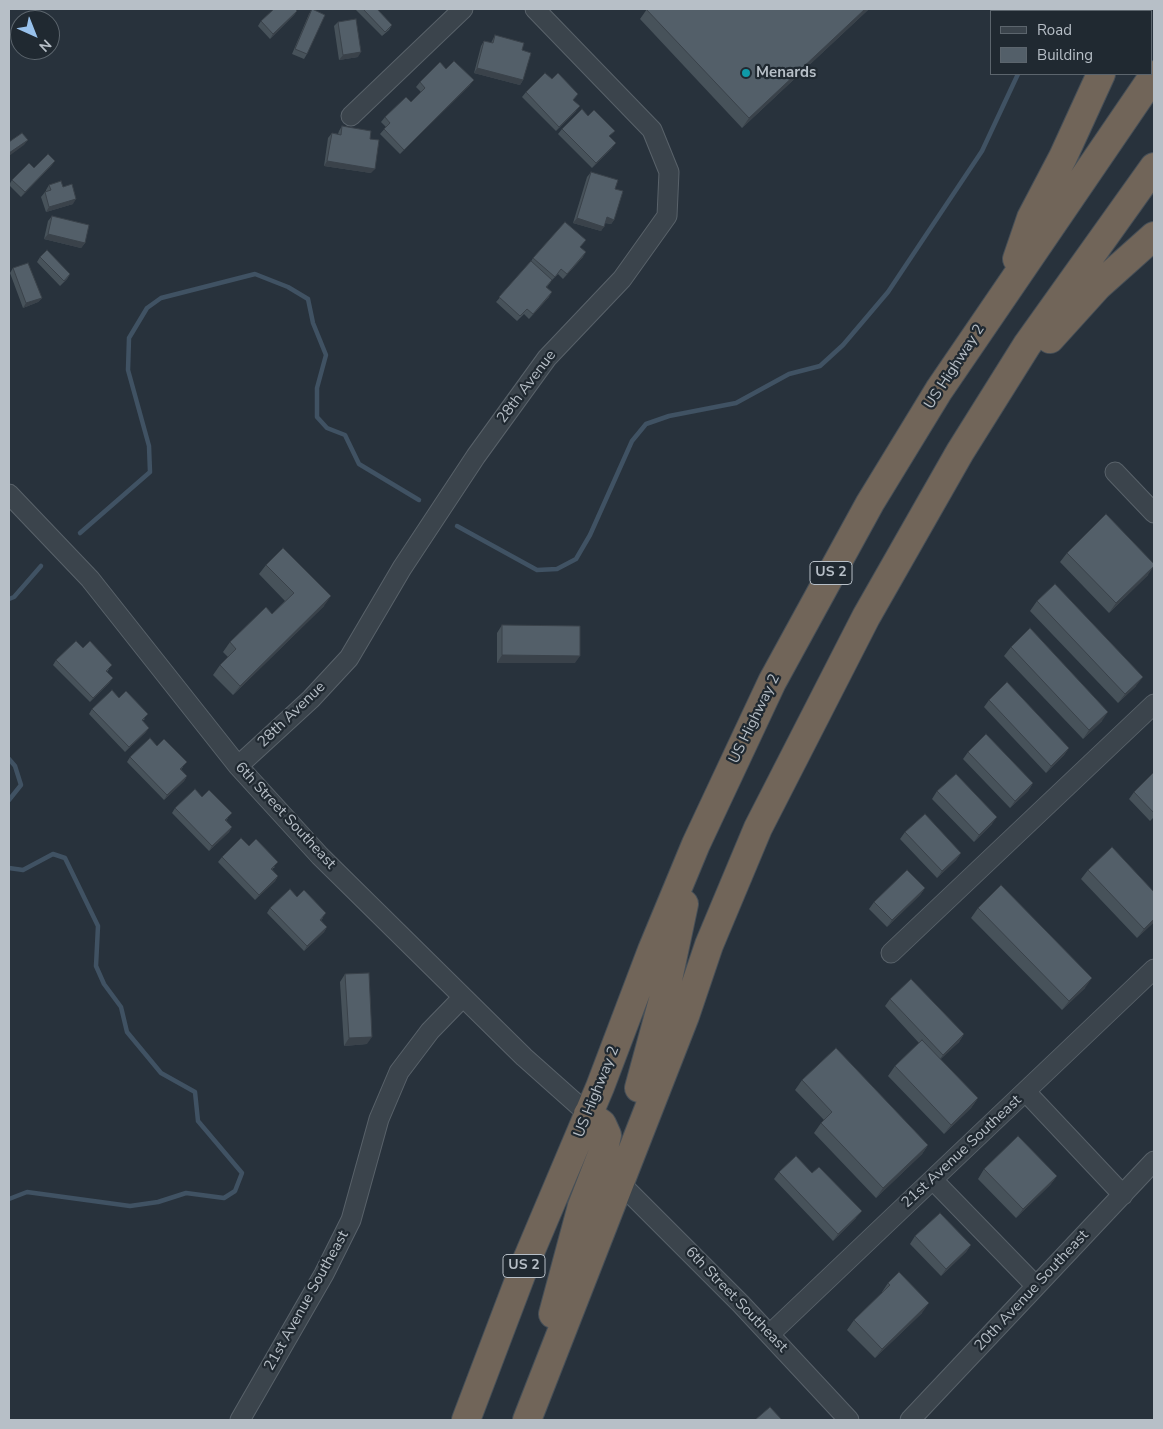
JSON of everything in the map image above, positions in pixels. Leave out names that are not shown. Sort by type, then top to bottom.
[{"type":"highway","points":[[1008,288],[1031,218],[1063,158],[1101,75]]},
{"type":"highway","name":"US Highway 2","points":[[466,1420],[526,1262],[588,1114],[696,844],[772,682],[870,503],[939,390],[1154,75]]},
{"type":"highway","points":[[526,1420],[685,1016],[709,945],[758,828],[866,617],[960,452],[1027,345],[1154,167]]},
{"type":"highway","points":[[960,452],[1061,325],[1098,286],[1154,236]]},
{"type":"highway","points":[[620,1183],[613,1173],[614,1159],[650,1052],[679,928],[696,844]]},
{"type":"highway","points":[[526,1420],[576,1224],[604,1149],[607,1135],[602,1124],[588,1114]]},
{"type":"street","points":[[351,116],[463,9]]},
{"type":"street","name":"28th Avenue","points":[[238,766],[311,699],[350,658],[402,568],[476,456],[547,358],[622,278],[666,216],[669,172],[652,130],[536,9]]},
{"type":"street","points":[[1115,472],[1154,513]]},
{"type":"street","name":"6th Street Southeast","points":[[9,494],[90,579],[238,766],[320,856],[524,1057],[588,1114]]},
{"type":"street","points":[[891,953],[1154,704]]},
{"type":"street","name":"21st Avenue Southeast","points":[[770,1334],[1154,970]]},
{"type":"street","name":"21st Avenue Southeast","points":[[240,1420],[324,1274],[351,1220],[379,1119],[399,1072],[430,1031],[462,997]]},
{"type":"street","points":[[1026,1092],[1123,1195]]},
{"type":"street","name":"20th Avenue Southeast","points":[[910,1420],[1154,1161]]},
{"type":"street","points":[[933,1180],[1036,1286]]},
{"type":"street","name":"6th Street Southeast","points":[[620,1183],[770,1334],[849,1420]]},
{"type":"building","points":[[274,9],[295,9],[297,11],[273,34],[261,21]]},
{"type":"building","points":[[312,9],[325,15],[307,54],[295,49]]},
{"type":"building","points":[[363,9],[377,9],[392,25],[385,32]]},
{"type":"building","name":"Menards","points":[[646,9],[865,9],[749,118]]},
{"type":"building","points":[[356,19],[361,52],[343,55],[338,22]]},
{"type":"building","points":[[495,35],[524,43],[522,50],[531,53],[523,80],[477,68],[484,41],[493,43]]},
{"type":"building","points":[[454,61],[474,80],[404,150],[384,129],[390,123],[385,117],[406,97],[411,102],[425,88],[420,82],[440,62],[446,69]]},
{"type":"building","points":[[545,73],[552,79],[558,73],[578,94],[573,100],[580,106],[559,127],[526,92]]},
{"type":"building","points":[[582,109],[588,116],[594,110],[615,131],[609,136],[616,143],[596,163],[562,129]]},
{"type":"building","points":[[342,126],[371,131],[370,139],[379,140],[375,169],[327,161],[332,133],[341,135]]},
{"type":"building","points":[[22,133],[28,140],[9,153],[9,142]]},
{"type":"building","points":[[48,154],[55,161],[25,192],[12,180],[29,163],[34,168]]},
{"type":"building","points":[[591,172],[618,180],[615,189],[623,191],[614,220],[607,217],[604,227],[577,218]]},
{"type":"building","points":[[61,181],[63,187],[72,184],[76,199],[49,207],[45,192],[51,190],[49,185]]},
{"type":"building","points":[[52,216],[89,225],[85,243],[48,234]]},
{"type":"building","points":[[565,222],[586,240],[580,247],[586,252],[567,274],[561,269],[555,277],[533,258]]},
{"type":"building","points":[[47,250],[70,274],[64,281],[40,257]]},
{"type":"building","points":[[531,261],[552,280],[546,287],[552,292],[533,314],[527,309],[520,316],[499,297]]},
{"type":"building","points":[[28,263],[42,298],[26,303],[13,268]]},
{"type":"building","points":[[1106,514],[1154,564],[1116,603],[1067,553]]},
{"type":"building","points":[[283,548],[331,596],[240,686],[220,665],[236,649],[230,642],[266,607],[272,614],[294,593],[266,565]]},
{"type":"building","points":[[1055,584],[1143,677],[1125,694],[1037,601]]},
{"type":"building","points":[[502,625],[580,626],[580,656],[502,655]]},
{"type":"building","points":[[1030,628],[1108,712],[1089,730],[1011,647]]},
{"type":"building","points":[[76,641],[83,648],[90,641],[112,665],[106,671],[113,678],[93,698],[56,660]]},
{"type":"building","points":[[1007,682],[1069,748],[1051,766],[989,700]]},
{"type":"building","points":[[112,690],[119,698],[126,691],[148,714],[142,720],[149,728],[129,747],[92,709]]},
{"type":"building","points":[[986,734],[1033,783],[1015,801],[968,752]]},
{"type":"building","points":[[150,738],[157,746],[164,739],[187,762],[180,769],[187,776],[167,795],[130,757]]},
{"type":"building","points":[[1154,772],[1154,813],[1134,792]]},
{"type":"building","points":[[956,774],[997,817],[979,835],[937,791]]},
{"type":"building","points":[[195,789],[202,797],[209,790],[232,813],[225,820],[232,827],[212,846],[175,808]]},
{"type":"building","points":[[925,814],[961,853],[942,871],[905,832]]},
{"type":"building","points":[[241,838],[249,846],[256,839],[278,862],[271,869],[278,876],[259,895],[222,857]]},
{"type":"building","points":[[1112,847],[1154,892],[1154,919],[1144,929],[1088,870]]},
{"type":"building","points":[[907,870],[925,888],[892,920],[874,902]]},
{"type":"building","points":[[1001,885],[1092,978],[1069,1001],[978,908]]},
{"type":"building","points":[[290,889],[297,897],[304,890],[326,913],[320,920],[327,927],[307,946],[270,908]]},
{"type":"building","points":[[369,973],[372,1037],[349,1038],[345,974]]},
{"type":"building","points":[[911,979],[964,1034],[943,1055],[890,999]]},
{"type":"building","points":[[922,1040],[978,1098],[951,1125],[895,1066]]},
{"type":"building","points":[[836,1048],[928,1145],[883,1188],[821,1123],[832,1112],[802,1080]]},
{"type":"building","points":[[1018,1136],[1057,1176],[1023,1209],[984,1169]]},
{"type":"building","points":[[796,1156],[812,1173],[819,1167],[862,1211],[838,1234],[779,1172]]},
{"type":"building","points":[[940,1213],[971,1245],[946,1269],[915,1236]]},
{"type":"building","points":[[899,1272],[929,1303],[882,1349],[854,1320],[890,1285],[888,1283]]},
{"type":"building","points":[[770,1407],[782,1420],[755,1420]]},
{"type":"waterway","points":[[457,526],[537,570],[557,569],[576,559],[590,535],[632,441],[646,424],[669,416],[736,403],[789,374],[820,366],[843,345],[888,292],[982,151],[1018,75]]},
{"type":"waterway","points":[[80,533],[150,472],[149,446],[128,370],[129,338],[147,308],[161,298],[255,274],[288,287],[308,299],[313,323],[326,355],[317,388],[317,417],[327,428],[345,435],[359,464],[419,500]]},
{"type":"waterway","points":[[9,599],[14,597],[41,566]]},
{"type":"waterway","points":[[9,759],[15,766],[21,785],[9,800]]},
{"type":"waterway","points":[[9,868],[23,870],[53,854],[65,858],[98,926],[96,966],[104,984],[121,1007],[127,1032],[161,1073],[195,1092],[198,1121],[242,1173],[235,1191],[224,1198],[186,1193],[158,1202],[130,1206],[27,1192],[9,1199]]},
{"type":"place","name":"Menards","points":[[746,73]]}]
